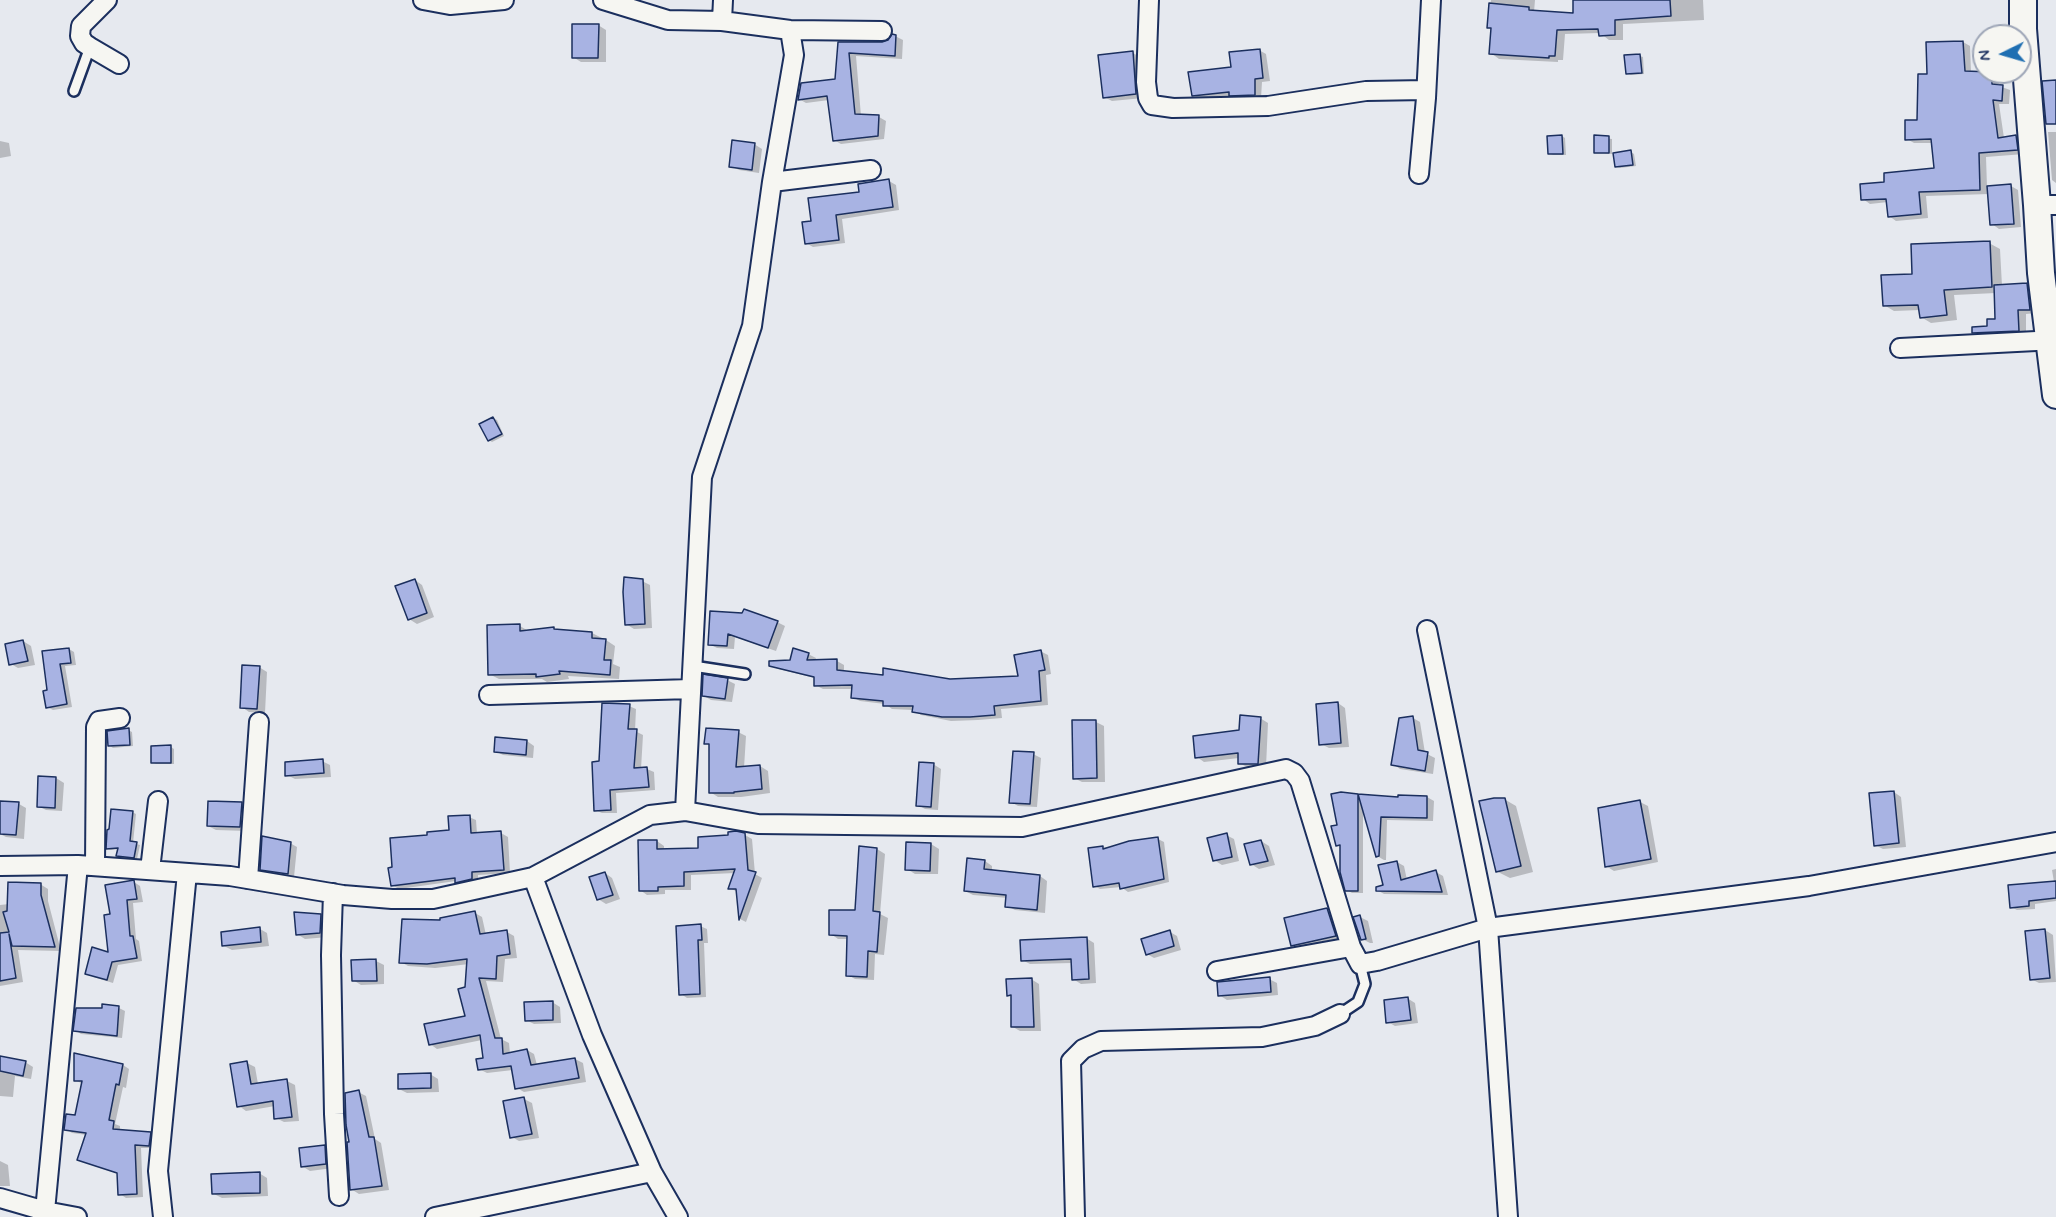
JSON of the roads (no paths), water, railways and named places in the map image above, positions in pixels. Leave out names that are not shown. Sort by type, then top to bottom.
[{"type":"street","points":[[107,0],[81,26],[80,36],[84,43],[119,63]]},
{"type":"street","points":[[423,0],[450,5],[504,0]]},
{"type":"street","points":[[603,0],[668,20],[722,21],[790,30],[882,31]]},
{"type":"street","points":[[722,21],[723,0]]},
{"type":"street","points":[[1149,0],[1146,82],[1148,98],[1152,105],[1173,108],[1268,106],[1366,91],[1426,90]]},
{"type":"street","points":[[1419,174],[1431,0]]},
{"type":"street","points":[[2023,0],[2023,29],[2047,205],[2041,273],[2053,340],[2056,395]]},
{"type":"street","points":[[685,811],[702,477],[752,326],[772,182],[794,55],[790,30]]},
{"type":"street","points":[[772,182],[871,170]]},
{"type":"street","points":[[1900,348],[2053,340]]},
{"type":"street","points":[[1427,630],[1488,928],[1508,1217]]},
{"type":"street","points":[[489,695],[691,689]]},
{"type":"street","points":[[45,1211],[87,865],[96,727],[99,721],[120,717]]},
{"type":"street","points":[[248,879],[259,722]]},
{"type":"street","points":[[0,866],[87,865],[248,879],[333,893],[392,899],[433,898],[533,877],[650,815],[685,811],[758,824],[1022,827],[1286,770],[1294,773],[1300,781],[1351,947],[1360,964],[1488,928],[1809,886],[2056,842]]},
{"type":"street","points":[[150,870],[158,801]]},
{"type":"street","points":[[163,1217],[158,1171],[187,873]]},
{"type":"street","points":[[533,877],[592,1035],[652,1172],[678,1217]]},
{"type":"street","points":[[333,893],[331,955],[333,1114],[339,1196]]},
{"type":"street","points":[[1216,971],[1351,947]]},
{"type":"street","points":[[1075,1217],[1071,1061],[1083,1049],[1101,1041],[1262,1037],[1315,1026],[1340,1014]]},
{"type":"street","points":[[435,1217],[652,1172]]},
{"type":"street","points":[[0,1198],[45,1211],[77,1217]]},
{"type":"lane","points":[[74,90],[90,47]]},
{"type":"lane","points":[[693,666],[745,674]]},
{"type":"lane","points":[[1340,1014],[1358,1002],[1365,984],[1360,964]]}]
